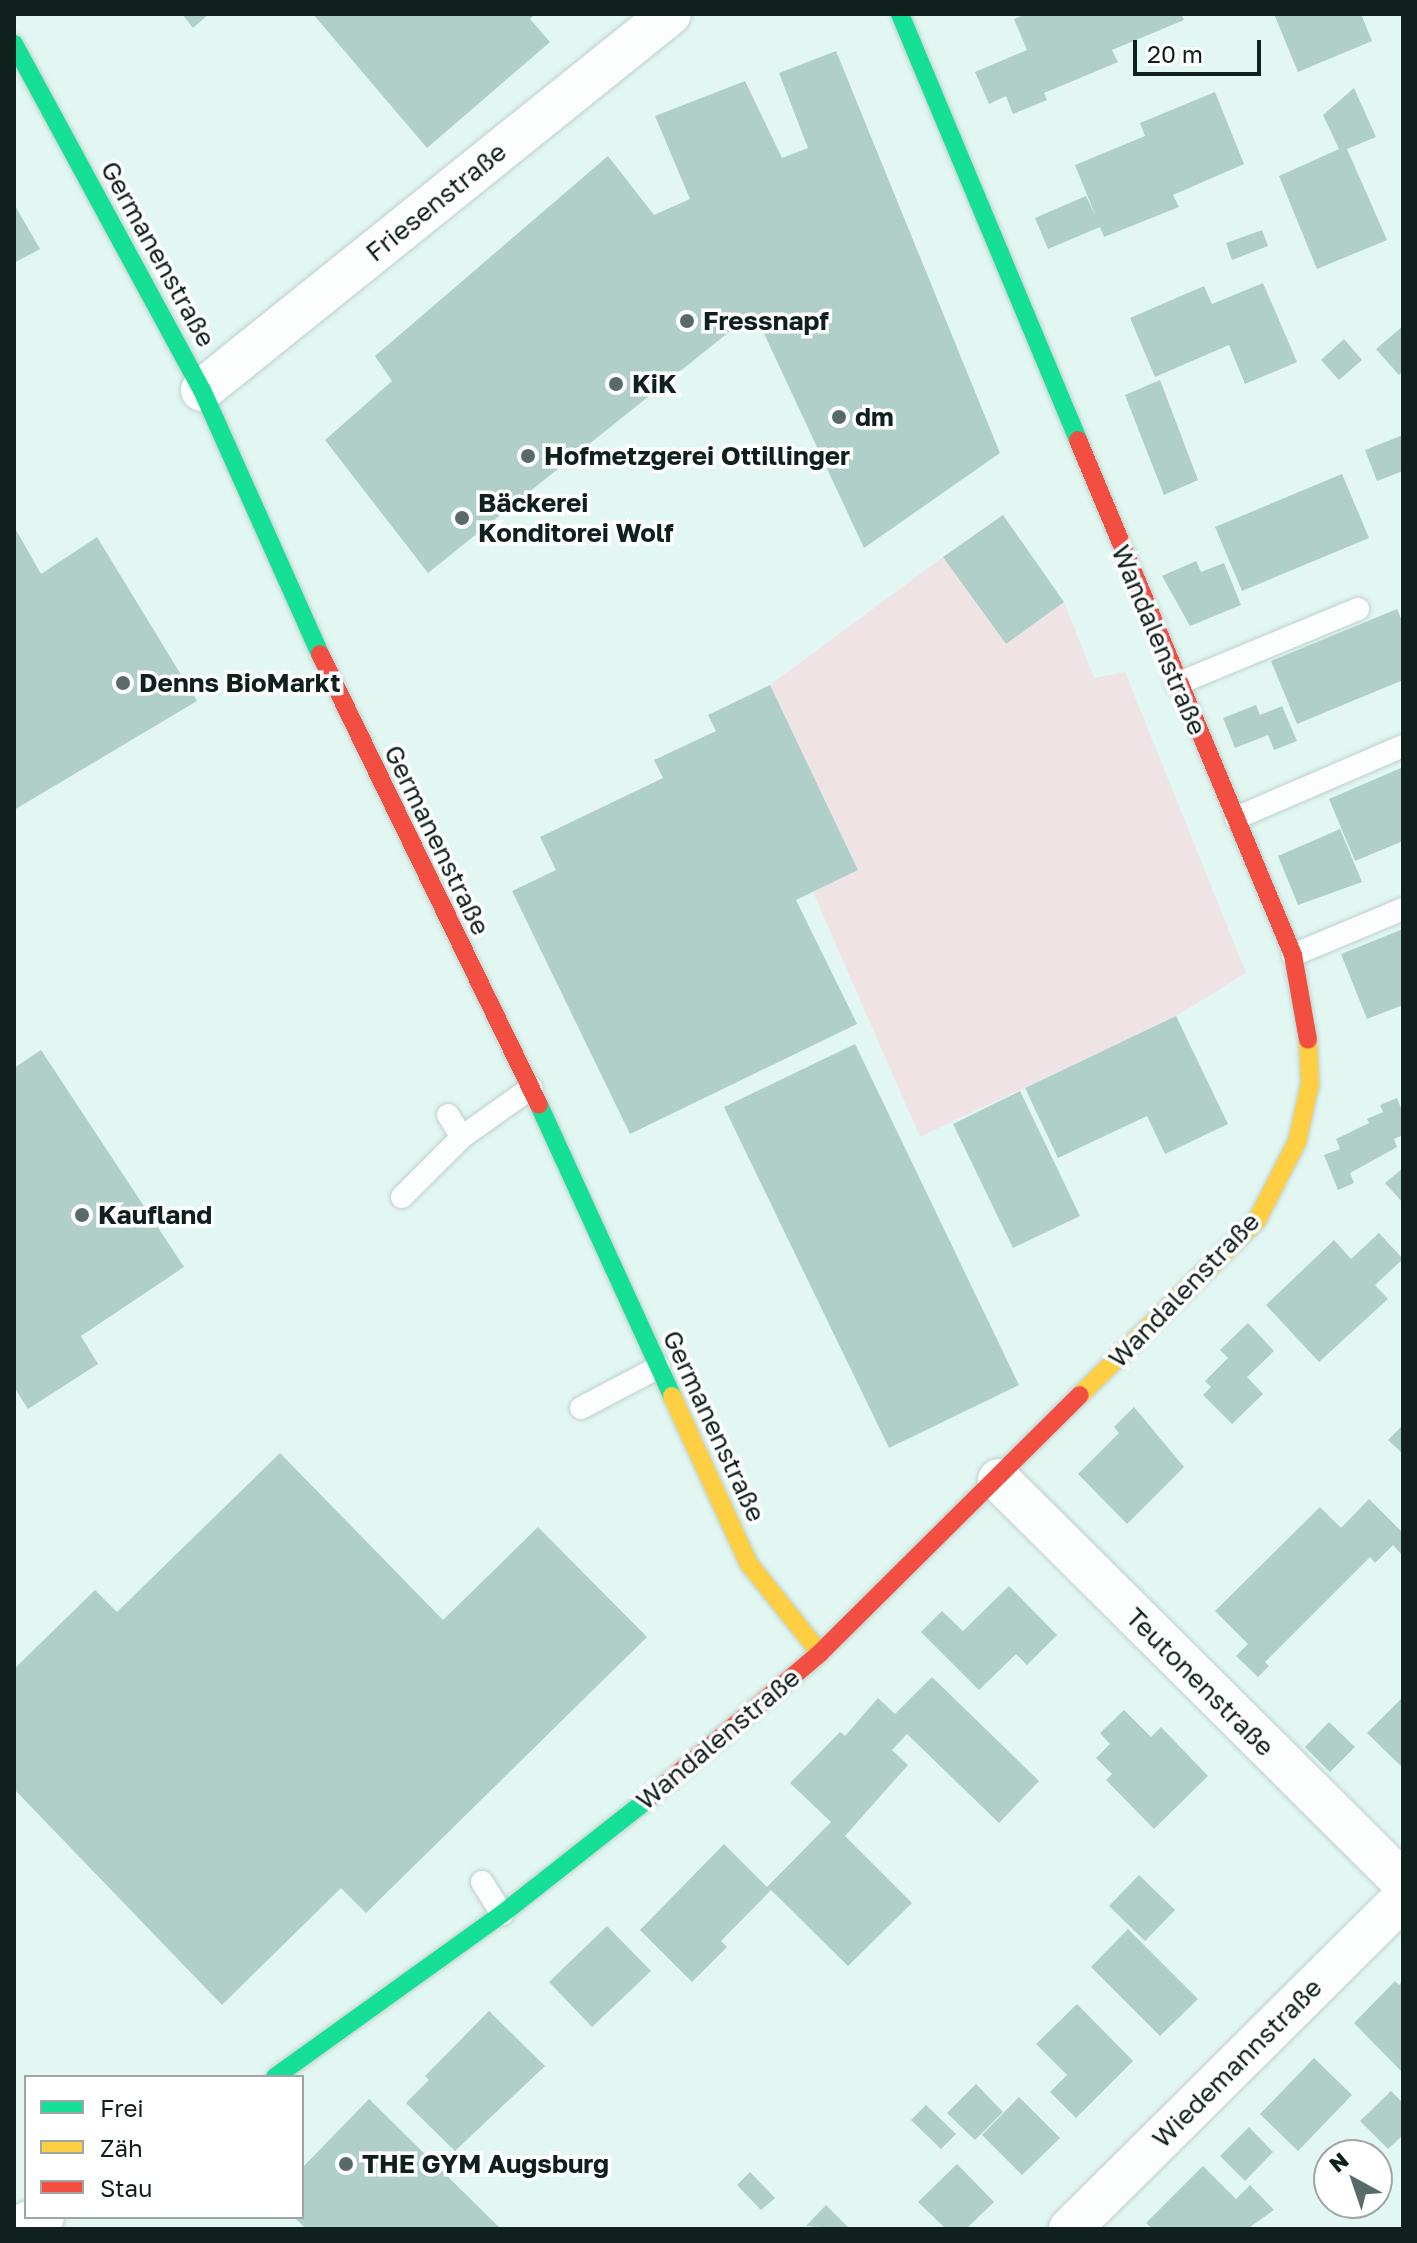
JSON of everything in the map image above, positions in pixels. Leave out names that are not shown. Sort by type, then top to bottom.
[{"type":"street","name":"Friesenstraße","points":[[202,390],[670,14]]},
{"type":"street","name":"Wandalenstraße","points":[[278,2075],[502,1914],[705,1754],[820,1653],[999,1480],[1257,1220],[1297,1142],[1310,1084],[1307,1016],[1293,955],[1177,684],[900,14]]},
{"type":"street","name":"Germanenstraße","points":[[14,44],[202,390],[355,732],[531,1088],[749,1564],[820,1653]]},
{"type":"street","name":"Teutonenstraße","points":[[999,1480],[1403,1882]]},
{"type":"street","name":"Wiedemannstraße","points":[[1070,2229],[1403,1898]]},
{"type":"street","points":[[14,2228],[38,2219]]},
{"type":"lane","points":[[1177,684],[1358,609]]},
{"type":"lane","points":[[1236,818],[1403,746]]},
{"type":"lane","points":[[1293,955],[1403,909]]},
{"type":"lane","points":[[402,1197],[462,1137],[531,1088]]},
{"type":"lane","points":[[448,1115],[462,1137]]},
{"type":"lane","points":[[581,1408],[659,1367]]},
{"type":"lane","points":[[482,1882],[502,1914]]},
{"type":"shaded area","points":[[943,557],[1006,644],[1064,602],[1094,678],[1125,672],[1246,973],[1176,1016],[920,1137],[813,892],[858,869],[770,685]]},
{"type":"building","points":[[182,14],[209,14],[193,28]]},
{"type":"building","points":[[313,14],[535,14],[530,19],[550,42],[427,148]]},
{"type":"building","points":[[1026,14],[1181,14],[1184,20],[1112,50],[1118,62],[1044,93],[1047,100],[1013,114],[1006,96],[989,104],[975,72],[1027,50],[1014,19]]},
{"type":"building","points":[[1274,14],[1361,14],[1372,41],[1298,72]]},
{"type":"building","points":[[836,51],[1000,453],[864,548],[754,312],[428,573],[325,440],[392,381],[375,356],[608,156],[654,215],[690,199],[655,116],[745,81],[782,158],[808,148],[779,73]]},
{"type":"building","points":[[1354,88],[1376,137],[1347,149],[1387,240],[1317,269],[1279,176],[1339,149],[1323,115]]},
{"type":"building","points":[[1215,92],[1244,164],[1173,195],[1179,207],[1104,237],[1100,227],[1048,249],[1035,218],[1086,196],[1096,217],[1075,165],[1145,136],[1140,123]]},
{"type":"building","points":[[14,204],[40,249],[14,263]]},
{"type":"building","points":[[1262,230],[1268,246],[1232,260],[1226,243]]},
{"type":"building","points":[[1263,283],[1297,362],[1245,384],[1229,345],[1155,377],[1130,318],[1204,286],[1212,304]]},
{"type":"building","points":[[1403,326],[1403,371],[1399,375],[1376,349]]},
{"type":"building","points":[[1344,339],[1362,360],[1339,380],[1321,360]]},
{"type":"building","points":[[1160,380],[1198,480],[1164,495],[1125,395]]},
{"type":"building","points":[[1403,435],[1403,471],[1377,481],[1365,450]]},
{"type":"building","points":[[1342,474],[1369,538],[1242,591],[1215,527]]},
{"type":"building","points":[[1003,515],[1064,602],[1006,644],[943,557]]},
{"type":"building","points":[[16,530],[41,574],[97,537],[197,701],[14,810]]},
{"type":"building","points":[[1196,561],[1201,572],[1224,563],[1241,605],[1190,626],[1162,576]]},
{"type":"building","points":[[1397,609],[1403,623],[1403,680],[1297,724],[1271,661]]},
{"type":"building","points":[[770,685],[858,870],[796,900],[857,1024],[630,1134],[512,891],[556,870],[540,837],[663,778],[654,760],[716,731],[708,715]]},
{"type":"building","points":[[1256,705],[1260,715],[1282,706],[1297,741],[1274,750],[1268,735],[1235,748],[1223,718]]},
{"type":"building","points":[[1403,767],[1403,841],[1355,861],[1329,799]]},
{"type":"building","points":[[1340,829],[1362,882],[1298,905],[1278,856]]},
{"type":"building","points":[[1403,929],[1403,1005],[1367,1019],[1341,954]]},
{"type":"building","points":[[1176,1016],[1228,1124],[1165,1154],[1147,1116],[1058,1158],[1025,1088]]},
{"type":"building","points":[[855,1044],[1019,1385],[889,1448],[724,1107]]},
{"type":"building","name":"Kaufland","points":[[41,1050],[184,1267],[81,1336],[98,1364],[28,1409],[14,1387],[14,1068]]},
{"type":"building","points":[[1020,1091],[1080,1216],[1013,1248],[953,1124]]},
{"type":"building","points":[[1397,1098],[1403,1113],[1403,1135],[1394,1139],[1397,1147],[1350,1173],[1354,1183],[1338,1190],[1324,1155],[1340,1149],[1336,1139],[1369,1123],[1367,1119],[1383,1112],[1380,1105]]},
{"type":"building","points":[[1403,1168],[1403,1203],[1385,1183]]},
{"type":"building","points":[[1379,1233],[1403,1259],[1375,1285],[1388,1299],[1319,1362],[1266,1305],[1334,1240],[1351,1259]]},
{"type":"building","points":[[1248,1323],[1274,1351],[1247,1377],[1263,1394],[1232,1424],[1203,1395],[1211,1387],[1205,1381],[1228,1358],[1220,1350]]},
{"type":"building","points":[[1134,1407],[1184,1467],[1127,1524],[1078,1474],[1119,1433],[1114,1427]]},
{"type":"building","points":[[1403,1425],[1403,1454],[1388,1440]]},
{"type":"building","points":[[280,1453],[443,1620],[538,1527],[647,1637],[366,1913],[341,1888],[222,2005],[14,1789],[14,1669],[95,1590],[117,1612]]},
{"type":"building","points":[[1369,1499],[1403,1533],[1403,1556],[1393,1545],[1375,1563],[1370,1557],[1265,1662],[1269,1666],[1258,1677],[1236,1656],[1248,1644],[1215,1611],[1320,1507],[1341,1528]]},
{"type":"building","points":[[1009,1586],[1057,1635],[1027,1665],[1016,1654],[979,1690],[921,1632],[942,1611],[963,1631]]},
{"type":"building","points":[[932,1677],[1039,1781],[999,1823],[907,1734],[892,1750],[908,1765],[845,1836],[912,1903],[848,1966],[771,1890],[721,1941],[727,1947],[692,1982],[640,1930],[724,1844],[767,1887],[831,1822],[790,1783],[840,1732],[845,1736],[878,1698],[895,1714]]},
{"type":"building","points":[[1403,1697],[1403,1768],[1367,1733]]},
{"type":"building","points":[[1124,1710],[1151,1737],[1161,1727],[1208,1776],[1154,1829],[1106,1780],[1112,1774],[1096,1758],[1110,1744],[1100,1733]]},
{"type":"building","points":[[1329,1722],[1355,1747],[1330,1772],[1305,1747]]},
{"type":"building","points":[[1139,1875],[1175,1910],[1145,1941],[1109,1906]]},
{"type":"building","points":[[607,1926],[651,1971],[592,2027],[549,1982]]},
{"type":"building","points":[[1128,1929],[1198,1999],[1160,2036],[1091,1967]]},
{"type":"building","points":[[1395,1981],[1399,1985],[1403,1981],[1401,2071],[1354,2023]]},
{"type":"building","points":[[1077,2004],[1133,2061],[1076,2118],[1050,2092],[1067,2075],[1036,2044]]},
{"type":"building","points":[[489,2011],[545,2066],[455,2151],[406,2103],[429,2080],[425,2076]]},
{"type":"building","points":[[1314,2058],[1352,2095],[1298,2151],[1260,2114]]},
{"type":"building","points":[[976,2084],[1003,2112],[975,2140],[947,2113]]},
{"type":"building","points":[[1391,2091],[1403,2103],[1403,2135],[1393,2144],[1393,2139],[1378,2139],[1360,2121]]},
{"type":"building","points":[[1019,2097],[1060,2138],[1022,2175],[982,2135]]},
{"type":"building","points":[[369,2099],[501,2229],[306,2229],[296,2219],[304,2219],[304,2166]]},
{"type":"building","points":[[926,2105],[956,2134],[941,2149],[911,2120]]},
{"type":"building","points":[[1249,2127],[1273,2152],[1245,2181],[1220,2156]]},
{"type":"building","points":[[957,2164],[994,2202],[966,2229],[946,2229],[918,2202]]},
{"type":"building","points":[[1203,2166],[1236,2199],[1250,2185],[1274,2210],[1247,2229],[1153,2229],[1146,2223]]},
{"type":"building","points":[[750,2172],[775,2198],[761,2210],[737,2185]]},
{"type":"building","points":[[826,2205],[850,2229],[806,2226]]},
{"type":"traffic: fast","points":[[900,14],[1078,440]]},
{"type":"traffic: fast","points":[[14,44],[202,390],[320,654]]},
{"type":"traffic: fast","points":[[539,1105],[672,1396]]},
{"type":"traffic: fast","points":[[278,2075],[502,1914],[648,1799]]},
{"type":"traffic: slow","points":[[1080,1395],[1257,1220],[1297,1142],[1310,1084],[1308,1040]]},
{"type":"traffic: slow","points":[[672,1396],[749,1564],[820,1653]]},
{"type":"traffic: jam","points":[[1078,440],[1293,955],[1308,1040]]},
{"type":"traffic: jam","points":[[320,654],[539,1105]]},
{"type":"traffic: jam","points":[[648,1799],[820,1653],[1080,1395]]},
{"type":"place","name":"Fressnapf","points":[[687,321]]},
{"type":"place","name":"KiK","points":[[616,384]]},
{"type":"place","name":"dm","points":[[839,417]]},
{"type":"place","name":"Hofmetzgerei Ottillinger","points":[[528,456]]},
{"type":"place","name":"Bäckerei Konditorei Wolf","points":[[462,518]]},
{"type":"place","name":"Denns BioMarkt","points":[[123,683]]},
{"type":"place","name":"Kaufland","points":[[82,1215]]},
{"type":"place","name":"THE GYM Augsburg","points":[[346,2164]]}]
